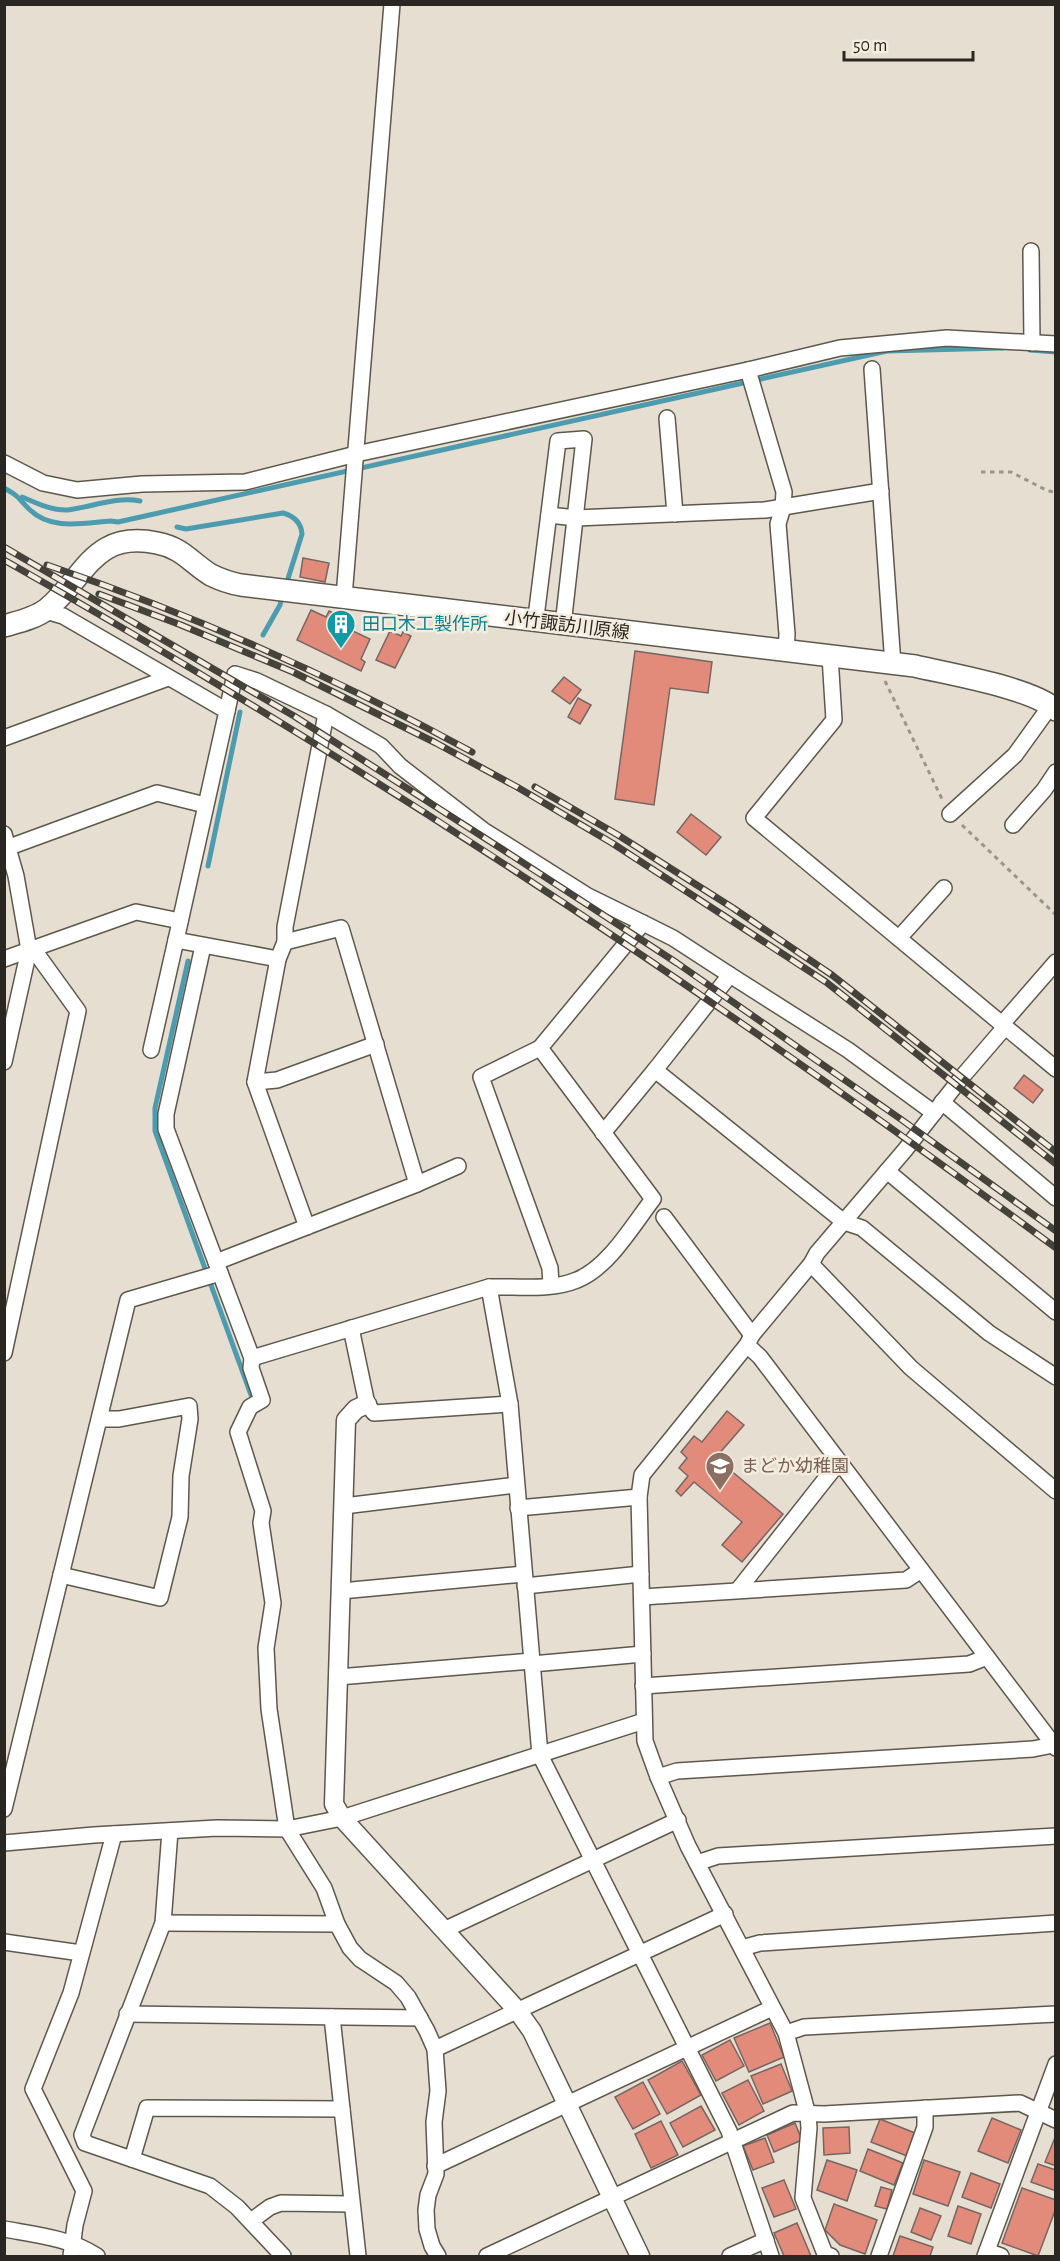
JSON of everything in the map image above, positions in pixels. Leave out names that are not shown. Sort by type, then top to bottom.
[{"type":"main road","name":"小竹諏訪川原線","points":[[4,626],[46,611],[104,549],[132,541],[159,543],[185,553],[209,573],[223,581],[563,625],[915,666],[1014,690],[1053,708]]},
{"type":"street","points":[[344,597],[392,4]]},
{"type":"street","points":[[1031,251],[1032,343]]},
{"type":"street","points":[[4,463],[43,483],[77,490],[142,484],[245,482],[748,371],[840,348],[947,338],[1056,344]]},
{"type":"street","points":[[872,369],[894,665]]},
{"type":"street","points":[[748,371],[784,492],[778,524],[787,634],[786,652]]},
{"type":"street","points":[[667,418],[675,514]]},
{"type":"street","points":[[533,621],[537,609],[558,441],[584,439],[563,625]]},
{"type":"street","points":[[549,515],[576,518],[765,510],[881,491]]},
{"type":"street","points":[[46,611],[63,616],[227,711]]},
{"type":"street","points":[[830,656],[834,720],[754,818],[1056,1069]]},
{"type":"street","points":[[151,1050],[235,674],[257,681],[326,714],[381,746],[400,766],[483,830],[588,896],[674,938],[938,1108],[1056,1198]]},
{"type":"street","points":[[4,738],[168,678]]},
{"type":"street","points":[[950,814],[1016,755],[1053,708]]},
{"type":"street","points":[[307,1227],[255,1082],[278,959],[285,942],[285,927],[326,714]]},
{"type":"street","points":[[1013,825],[1044,790],[1056,772]]},
{"type":"street","points":[[4,1062],[29,950],[6,844],[157,793],[205,805]]},
{"type":"street","points":[[899,938],[944,888]]},
{"type":"street","points":[[4,959],[136,912],[180,921]]},
{"type":"street","points":[[550,1286],[550,1268],[481,1077],[540,1048],[643,923]]},
{"type":"street","points":[[285,942],[341,928],[417,1184]]},
{"type":"street","points":[[176,940],[278,959]]},
{"type":"street","points":[[203,946],[166,1114],[166,1129],[213,1272],[252,1358],[250,1368],[262,1400],[250,1407],[238,1432],[263,1512],[261,1523],[273,1603],[266,1648],[269,1709],[287,1829],[324,1888],[337,1924],[350,1948],[360,1959],[396,1983],[408,1997],[435,2049],[438,2091],[434,2122],[436,2175],[428,2195],[426,2210],[427,2229],[438,2256]]},
{"type":"street","points":[[4,1353],[78,1011],[39,957],[29,950]]},
{"type":"street","points":[[831,2256],[825,2253],[803,2198],[808,2115],[786,2033],[698,1863],[658,1777],[645,1741],[639,1497],[642,1475],[811,1264],[817,1253],[887,1171],[1056,962]]},
{"type":"street","points":[[603,1133],[730,975]]},
{"type":"street","points":[[255,1082],[277,1080],[376,1044]]},
{"type":"street","points":[[252,1358],[489,1287],[550,1286],[576,1281],[592,1272],[609,1256],[653,1200],[540,1048]]},
{"type":"street","points":[[655,1070],[844,1222],[862,1228],[989,1333],[1056,1377]]},
{"type":"street","points":[[4,1809],[128,1300],[213,1272],[307,1227],[458,1166]]},
{"type":"street","points":[[887,1171],[1056,1312]]},
{"type":"street","points":[[664,1217],[760,1357],[1054,1747]]},
{"type":"street","points":[[811,1264],[911,1368],[1056,1491]]},
{"type":"street","points":[[489,1287],[510,1404],[540,1755],[733,2141],[771,2256]]},
{"type":"street","points":[[351,1328],[368,1404],[374,1413],[510,1404]]},
{"type":"street","points":[[368,1404],[356,1409],[346,1420],[334,1804],[342,1818],[517,2010],[538,2043],[640,2256]]},
{"type":"street","points":[[61,1575],[160,1598],[180,1517],[181,1476],[190,1419],[189,1406],[119,1419],[100,1419]]},
{"type":"street","points":[[738,1590],[839,1462]]},
{"type":"street","points":[[344,1506],[516,1485]]},
{"type":"street","points":[[518,1508],[639,1497]]},
{"type":"street","points":[[642,1597],[906,1580],[921,1570]]},
{"type":"street","points":[[341,1591],[641,1574]]},
{"type":"street","points":[[338,1677],[643,1654]]},
{"type":"street","points":[[643,1686],[969,1664],[987,1657]]},
{"type":"street","points":[[4,1842],[217,1828],[287,1829],[342,1818],[644,1721]]},
{"type":"street","points":[[658,1777],[677,1771],[1054,1747]]},
{"type":"street","points":[[444,1930],[678,1820]]},
{"type":"street","points":[[170,1831],[163,1923],[82,2135],[86,2143],[210,2186],[237,2207],[283,2256]]},
{"type":"street","points":[[71,2250],[84,2191],[33,2089],[71,1993],[114,1834]]},
{"type":"street","points":[[698,1863],[718,1856],[1056,1836]]},
{"type":"street","points":[[435,2049],[725,1914]]},
{"type":"street","points":[[163,1923],[337,1924]]},
{"type":"street","points":[[742,1948],[760,1942],[1056,1923]]},
{"type":"street","points":[[4,1941],[81,1953]]},
{"type":"street","points":[[435,2166],[569,2106],[772,2008]]},
{"type":"street","points":[[127,2014],[420,2018]]},
{"type":"street","points":[[786,2033],[804,2026],[1056,2014]]},
{"type":"street","points":[[332,2017],[358,2256]]},
{"type":"street","points":[[991,2255],[1037,2113],[1056,2064]]},
{"type":"street","points":[[487,2256],[793,2113],[808,2115],[1020,2103],[1056,2120]]},
{"type":"street","points":[[132,2159],[147,2108],[342,2109]]},
{"type":"street","points":[[879,2256],[925,2127],[925,2108]]},
{"type":"street","points":[[251,2221],[270,2207],[281,2203],[351,2204]]},
{"type":"street","points":[[4,2229],[58,2238],[71,2250],[97,2256]]},
{"type":"street","points":[[730,2256],[766,2240]]},
{"type":"path","points":[[981,472],[1011,472],[1056,493]]},
{"type":"building","points":[[303,558],[329,563],[325,582],[300,577]]},
{"type":"building","name":"田口木工製作所","points":[[311,610],[326,617],[329,611],[342,617],[338,624],[370,639],[361,659],[365,662],[361,671],[297,640]]},
{"type":"building","points":[[390,631],[401,636],[403,632],[411,636],[395,668],[376,660]]},
{"type":"building","points":[[635,651],[712,662],[708,693],[670,688],[654,805],[615,799]]},
{"type":"building","points":[[564,677],[581,690],[570,704],[552,691]]},
{"type":"building","points":[[578,698],[591,705],[580,724],[568,717]]},
{"type":"building","points":[[691,814],[721,837],[706,855],[677,832]]},
{"type":"building","points":[[1024,1075],[1043,1090],[1033,1103],[1014,1088]]},
{"type":"building","points":[[727,1411],[744,1425],[711,1463],[724,1475],[729,1469],[783,1514],[742,1562],[722,1545],[742,1522],[694,1482],[681,1496],[676,1491],[688,1476],[679,1468],[687,1458],[681,1452],[694,1436],[702,1442]]},
{"type":"building","points":[[770,2023],[784,2057],[749,2072],[734,2038]]},
{"type":"building","points":[[730,2040],[744,2066],[716,2081],[702,2055]]},
{"type":"building","points":[[682,2061],[701,2095],[667,2114],[648,2080]]},
{"type":"building","points":[[781,2064],[792,2091],[763,2104],[751,2076]]},
{"type":"building","points":[[748,2080],[764,2111],[739,2125],[722,2093]]},
{"type":"building","points":[[643,2082],[660,2114],[633,2129],[615,2097]]},
{"type":"building","points":[[701,2106],[715,2130],[683,2147],[670,2123]]},
{"type":"building","points":[[992,2118],[1021,2130],[1008,2163],[978,2151]]},
{"type":"building","points":[[880,2119],[915,2133],[907,2156],[871,2142]]},
{"type":"building","points":[[661,2121],[678,2155],[651,2168],[635,2134]]},
{"type":"building","points":[[795,2123],[802,2140],[774,2152],[767,2135]]},
{"type":"building","points":[[849,2127],[850,2153],[824,2155],[823,2128]]},
{"type":"building","points":[[1056,2135],[1056,2166],[1045,2162]]},
{"type":"building","points":[[765,2138],[774,2162],[753,2170],[743,2146]]},
{"type":"building","points":[[868,2149],[903,2163],[894,2185],[860,2171]]},
{"type":"building","points":[[827,2160],[857,2170],[847,2201],[817,2190]]},
{"type":"building","points":[[924,2160],[960,2172],[948,2206],[913,2194]]},
{"type":"building","points":[[1038,2164],[1056,2170],[1056,2191],[1031,2182]]},
{"type":"building","points":[[971,2173],[1000,2184],[991,2208],[962,2197]]},
{"type":"building","points":[[784,2180],[796,2209],[774,2217],[762,2188]]},
{"type":"building","points":[[881,2187],[892,2190],[887,2209],[875,2206]]},
{"type":"building","points":[[1022,2188],[1056,2200],[1056,2208],[1038,2256],[1002,2243]]},
{"type":"building","points":[[834,2204],[877,2220],[865,2254],[840,2245],[825,2230]]},
{"type":"building","points":[[958,2206],[981,2214],[971,2244],[948,2236]]},
{"type":"building","points":[[920,2208],[941,2216],[931,2240],[911,2232]]},
{"type":"building","points":[[797,2223],[811,2256],[784,2256],[774,2233]]},
{"type":"building","points":[[900,2236],[933,2247],[930,2256],[893,2256]]},
{"type":"waterway","points":[[4,488],[16,495],[38,516],[57,523],[118,522],[887,351],[1003,348]]},
{"type":"waterway","points":[[1030,350],[1056,352]]},
{"type":"waterway","points":[[22,497],[62,510],[113,501],[140,501]]},
{"type":"waterway","points":[[177,527],[186,529],[283,513],[290,516],[296,520],[302,534],[286,585]]},
{"type":"waterway","points":[[263,635],[280,605],[283,593]]},
{"type":"waterway","points":[[208,866],[240,712]]},
{"type":"waterway","points":[[188,961],[155,1108],[155,1131],[251,1395]]},
{"type":"railway","points":[[4,547],[294,716],[502,849],[677,963],[1056,1231]]},
{"type":"railway","points":[[4,560],[275,719],[541,888],[801,1064],[1056,1248]]},
{"type":"railway","points":[[47,565],[156,605],[317,673],[472,752]]},
{"type":"railway","points":[[99,594],[181,625],[293,672],[436,743],[612,843],[826,982],[1056,1164]]},
{"type":"railway","points":[[535,787],[618,835],[733,908],[832,975],[1056,1152]]},
{"type":"place","name":"田口木工製作所","points":[[341,650]]},
{"type":"place","name":"まどか幼稚園","points":[[720,1492]]}]
